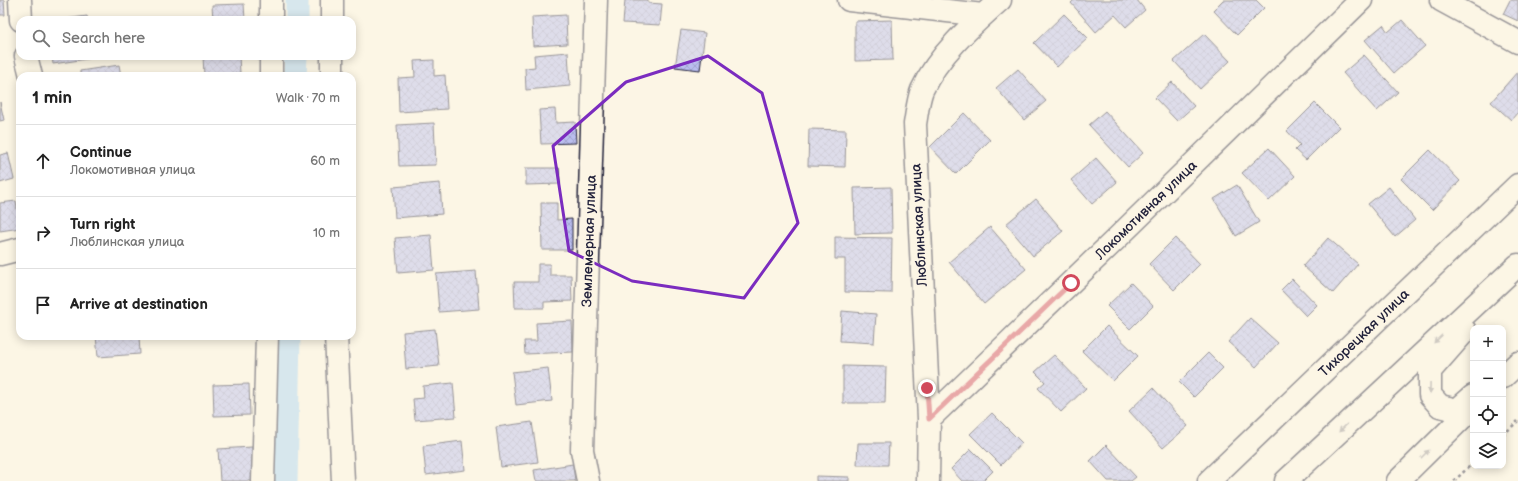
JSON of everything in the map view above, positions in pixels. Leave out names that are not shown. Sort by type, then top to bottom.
[{"type":"street","points":[[20,0],[21,16]]},
{"type":"street","points":[[271,0],[271,16]]},
{"type":"street","points":[[332,0],[332,16]]},
{"type":"street","name":"Землемерная улица","points":[[588,481],[582,450],[596,0]]},
{"type":"street","points":[[849,0],[895,3],[983,15]]},
{"type":"street","name":"Люблинская улица","points":[[928,481],[929,419],[915,124],[922,91],[940,59],[983,15],[1000,0]]},
{"type":"street","name":"Локомотивная улица","points":[[929,419],[1120,236],[1361,0]]},
{"type":"street","points":[[1441,0],[1518,42]]},
{"type":"street","points":[[27,60],[30,72]]},
{"type":"street","points":[[271,60],[271,72]]},
{"type":"street","points":[[332,60],[332,72]]},
{"type":"street","name":"Тихорецкая улица","points":[[1209,481],[1518,185]]},
{"type":"street","points":[[0,254],[16,250]]},
{"type":"street","points":[[1286,481],[1518,265]]},
{"type":"street","points":[[1472,397],[1457,410],[1440,406],[1430,395],[1430,371],[1518,269]]},
{"type":"street","points":[[263,481],[267,340]]},
{"type":"street","points":[[336,340],[343,481]]},
{"type":"street","points":[[1506,367],[1518,356]]},
{"type":"street","points":[[1506,374],[1518,362]]},
{"type":"street","points":[[1398,481],[1470,410]]},
{"type":"path","points":[[1505,433],[1518,420]]},
{"type":"path","points":[[1454,481],[1470,466]]},
{"type":"highlighted area","points":[[708,56],[762,93],[798,223],[744,298],[632,281],[569,251],[553,146],[626,82]]},
{"type":"building","points":[[0,0],[4,0],[5,15],[0,15]]},
{"type":"building","points":[[625,0],[648,0],[648,3],[662,4],[660,25],[623,23]]},
{"type":"building","points":[[1074,0],[1137,0],[1145,10],[1126,27],[1115,15],[1096,32],[1071,3]]},
{"type":"building","points":[[1223,0],[1256,0],[1264,8],[1237,35],[1213,10]]},
{"type":"building","points":[[1510,0],[1518,0],[1518,21],[1503,14]]},
{"type":"building","points":[[244,4],[245,16],[213,16],[212,5]]},
{"type":"building","points":[[1064,14],[1088,38],[1057,67],[1034,43]]},
{"type":"building","points":[[566,15],[567,44],[533,46],[532,17]]},
{"type":"building","points":[[892,20],[893,60],[855,61],[855,21]]},
{"type":"building","points":[[1402,20],[1425,46],[1394,73],[1365,40],[1383,25],[1388,32]]},
{"type":"building","points":[[681,30],[705,33],[700,70],[675,67]]},
{"type":"building","points":[[1204,34],[1230,61],[1200,89],[1174,61]]},
{"type":"building","points":[[568,52],[570,86],[526,90],[525,68],[535,67],[534,55]]},
{"type":"building","points":[[1364,55],[1398,92],[1377,111],[1343,73]]},
{"type":"building","points":[[52,60],[80,60],[53,64]]},
{"type":"building","points":[[203,60],[239,60],[240,72],[204,72]]},
{"type":"building","points":[[434,60],[434,76],[445,75],[447,109],[399,112],[398,78],[415,77],[414,61]]},
{"type":"building","points":[[119,65],[120,72],[80,72]]},
{"type":"building","points":[[1018,69],[1046,101],[1024,120],[996,88]]},
{"type":"building","points":[[1518,71],[1518,112],[1511,120],[1491,102]]},
{"type":"building","points":[[1172,82],[1194,106],[1177,121],[1155,98]]},
{"type":"building","points":[[0,102],[4,120],[0,121]]},
{"type":"building","points":[[1315,103],[1339,127],[1306,160],[1295,150],[1300,145],[1287,131]]},
{"type":"building","points":[[555,109],[556,123],[575,122],[576,143],[541,144],[539,110]]},
{"type":"building","points":[[1105,111],[1143,153],[1128,167],[1089,125]]},
{"type":"building","points":[[964,113],[990,140],[956,174],[930,147]]},
{"type":"building","points":[[434,123],[436,165],[399,166],[397,125]]},
{"type":"building","points":[[809,129],[846,130],[845,167],[808,166]]},
{"type":"building","points":[[1269,148],[1295,176],[1269,201],[1242,173]]},
{"type":"building","points":[[1430,150],[1460,181],[1432,210],[1401,179]]},
{"type":"building","points":[[8,153],[14,179],[0,183],[0,155]]},
{"type":"building","points":[[1096,158],[1117,182],[1092,204],[1071,180]]},
{"type":"building","points":[[526,168],[559,168],[560,184],[526,185]]},
{"type":"building","points":[[440,183],[442,214],[395,218],[393,187]]},
{"type":"building","points":[[1237,185],[1259,222],[1236,236],[1214,199]]},
{"type":"building","points":[[891,187],[892,233],[855,234],[854,188]]},
{"type":"building","points":[[1389,187],[1415,220],[1395,237],[1368,204]]},
{"type":"building","points":[[1036,199],[1063,231],[1033,256],[1006,224]]},
{"type":"building","points":[[16,201],[16,229],[0,231],[0,203]]},
{"type":"building","points":[[541,203],[557,203],[557,220],[572,219],[572,250],[542,250]]},
{"type":"building","points":[[990,227],[1026,269],[984,304],[949,262]]},
{"type":"building","points":[[431,235],[434,270],[398,273],[395,238]]},
{"type":"building","points":[[835,237],[892,238],[891,293],[845,292],[845,259],[835,259]]},
{"type":"building","points":[[1175,238],[1200,264],[1174,290],[1149,264]]},
{"type":"building","points":[[1328,238],[1358,264],[1333,293],[1303,266]]},
{"type":"building","points":[[538,264],[550,264],[550,275],[571,275],[572,301],[544,302],[544,308],[515,308],[514,282],[538,282]]},
{"type":"building","points":[[476,271],[479,309],[439,312],[436,274]]},
{"type":"building","points":[[1292,279],[1317,305],[1306,316],[1281,290]]},
{"type":"building","points":[[1131,283],[1153,306],[1130,329],[1107,306]]},
{"type":"building","points":[[842,311],[876,314],[874,343],[840,341]]},
{"type":"building","points":[[1250,318],[1278,343],[1256,367],[1228,342]]},
{"type":"building","points":[[572,321],[573,352],[525,354],[524,341],[537,341],[536,323]]},
{"type":"building","points":[[1107,326],[1138,356],[1113,381],[1082,351]]},
{"type":"building","points":[[435,329],[439,366],[406,369],[403,332]]},
{"type":"building","points":[[96,340],[139,340],[140,354],[98,357]]},
{"type":"building","points":[[1208,353],[1223,368],[1194,397],[1179,382]]},
{"type":"building","points":[[1054,355],[1086,388],[1061,412],[1038,388],[1045,382],[1035,372]]},
{"type":"building","points":[[843,366],[886,367],[885,403],[843,403]]},
{"type":"building","points":[[548,368],[552,401],[516,405],[512,372]]},
{"type":"building","points":[[453,383],[456,417],[415,420],[413,399],[424,398],[423,386]]},
{"type":"building","points":[[249,384],[250,415],[214,416],[213,385]]},
{"type":"building","points":[[1153,388],[1188,426],[1163,448],[1129,411]]},
{"type":"building","points":[[992,413],[1022,443],[1001,465],[970,434]]},
{"type":"building","points":[[532,422],[538,462],[501,467],[496,427]]},
{"type":"building","points":[[462,441],[465,470],[426,475],[423,446]]},
{"type":"building","points":[[858,443],[889,443],[888,465],[857,465]]},
{"type":"building","points":[[1106,445],[1136,477],[1131,481],[1108,481],[1090,461]]},
{"type":"building","points":[[252,447],[254,481],[220,481],[218,449]]},
{"type":"building","points":[[971,449],[993,471],[983,481],[962,481],[951,469]]},
{"type":"building","points":[[573,464],[575,481],[536,481],[534,470]]},
{"type":"building","points":[[816,476],[849,477],[849,481],[816,481]]},
{"type":"waterway","points":[[297,0],[297,16]]},
{"type":"waterway","points":[[295,72],[296,60]]},
{"type":"waterway","points":[[286,481],[289,340]]},
{"type":"route","points":[[927,388],[929,419],[1071,283]]}]
